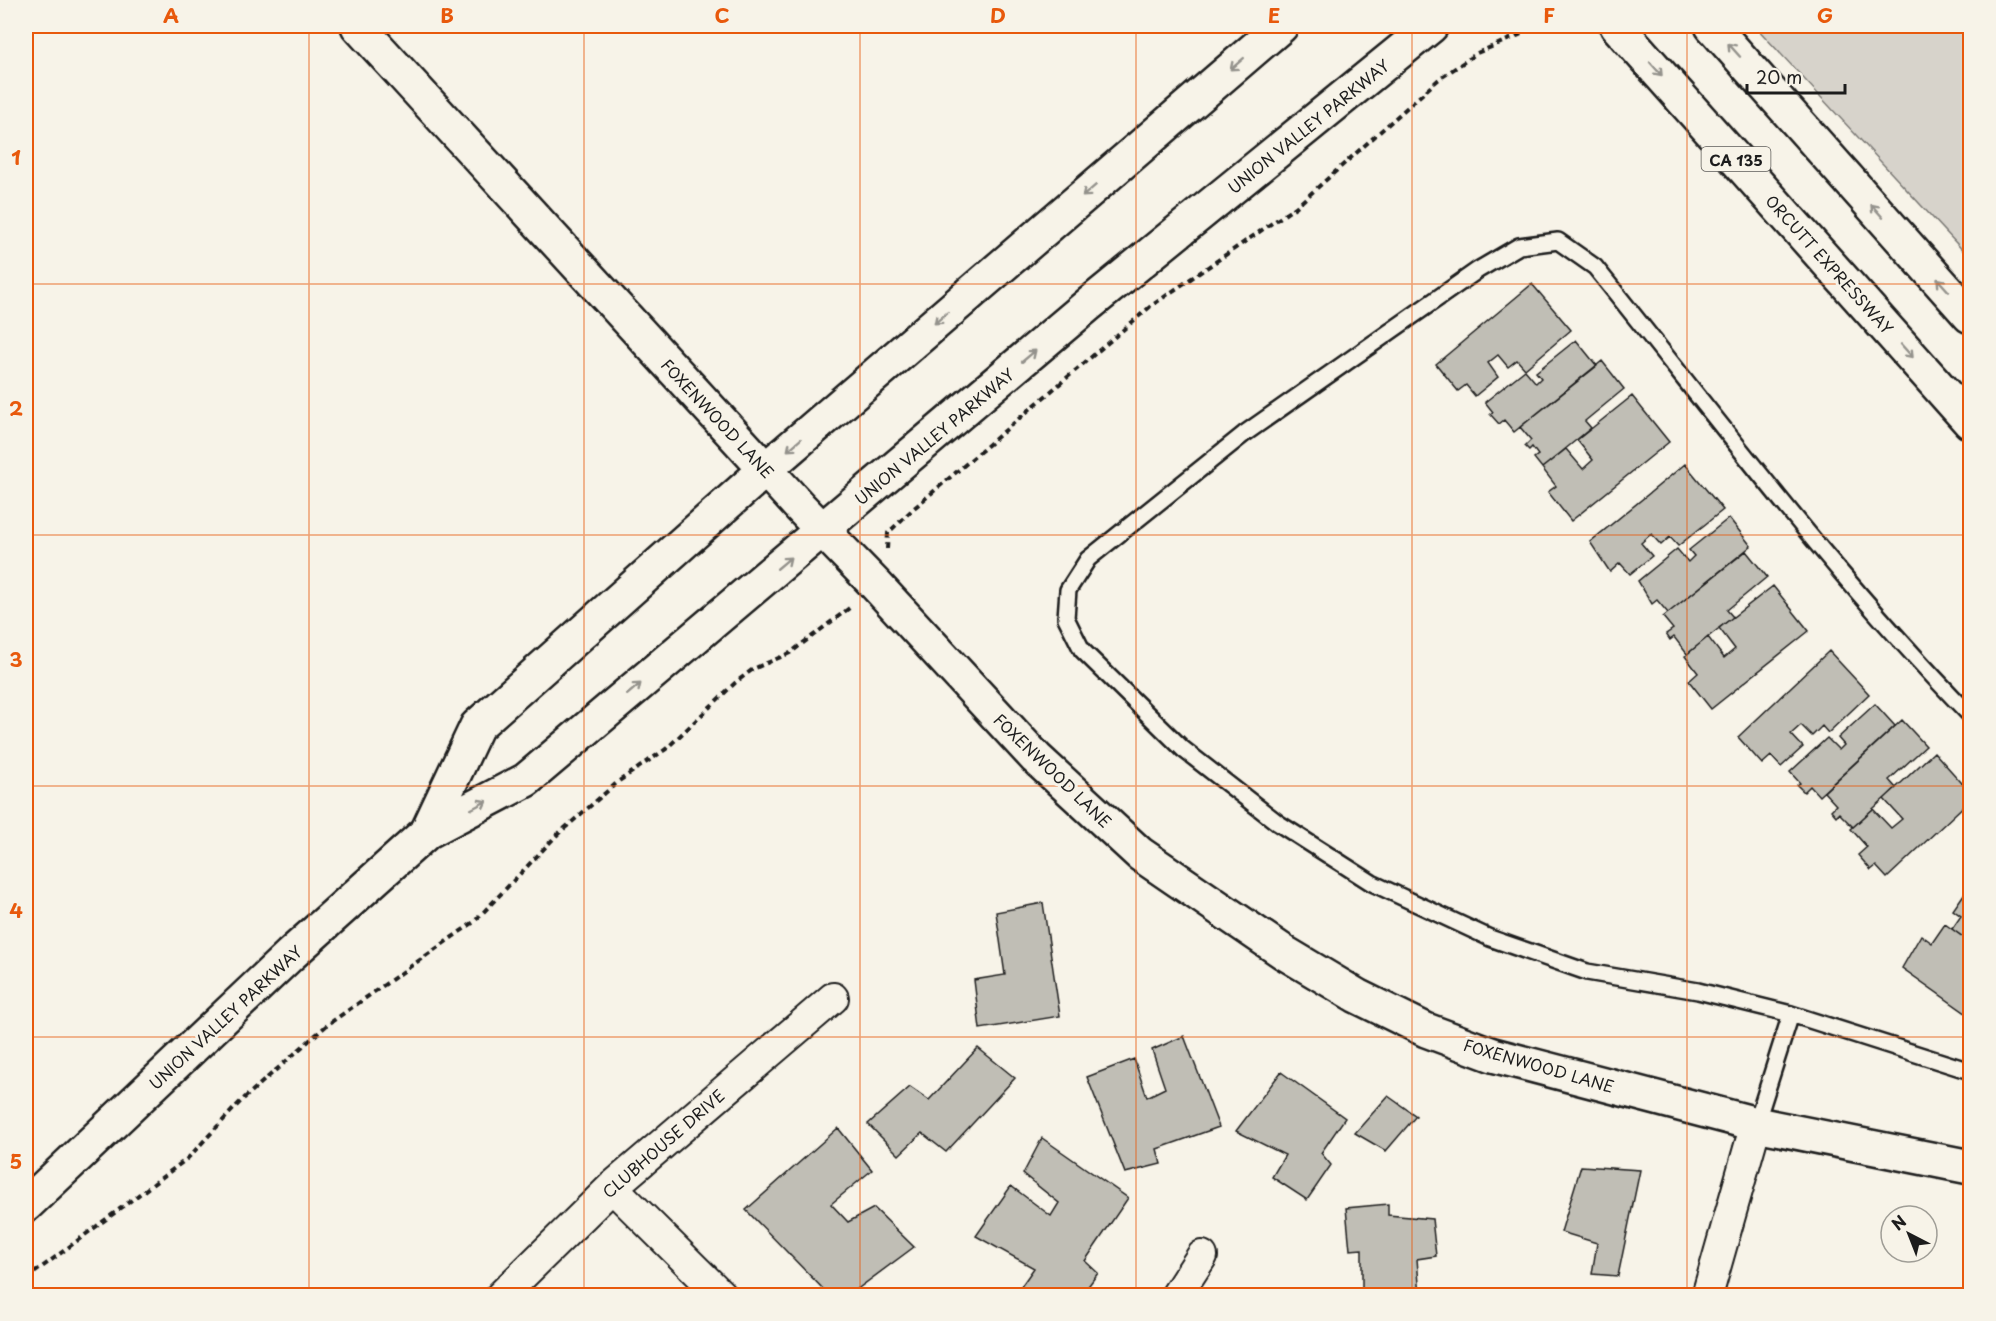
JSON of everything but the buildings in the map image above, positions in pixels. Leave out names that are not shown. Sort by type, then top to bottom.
[{"type":"main road","name":"FOXENWOOD LANE","points":[[358,26],[766,470],[1036,758],[1140,854],[1285,953],[1357,996],[1426,1030],[1493,1055],[1756,1124],[1971,1167]]},
{"type":"main road","name":"UNION VALLEY PARKWAY","points":[[427,832],[477,726],[766,470],[1281,26]]},
{"type":"main road","name":"UNION VALLEY PARKWAY","points":[[26,1205],[290,955],[427,832],[526,780],[1088,305],[1431,26]]},
{"type":"main road","name":"ORCUTT EXPRESSWAY","points":[[1617,26],[1971,422]]},
{"type":"main road","points":[[1712,26],[1971,316]]},
{"type":"street","name":"CLUBHOUSE DRIVE","points":[[501,1296],[612,1186],[833,998]]},
{"type":"street","points":[[1707,1296],[1756,1124]]},
{"type":"street","points":[[612,1186],[722,1296]]},
{"type":"street","points":[[1176,1296],[1202,1256]]},
{"type":"lane","points":[[1971,715],[1916,659],[1790,509],[1595,267],[1558,241],[1519,246],[1478,270],[1244,434],[1088,559],[1068,590],[1066,618],[1082,650],[1183,749],[1278,823],[1372,883],[1490,938],[1587,972],[1698,990],[1791,1014],[1971,1071]]},
{"type":"lane","points":[[1756,1124],[1791,1014]]},
{"type":"path","points":[[26,1279],[188,1158],[242,1100],[327,1026],[474,922],[558,834],[619,781],[666,749],[735,683],[753,669],[790,653],[876,585],[886,563],[888,533],[1151,306],[1298,206],[1437,80],[1477,53],[1524,33]]},
{"type":"shaded area","points":[[1755,26],[1970,26],[1970,258]]}]
